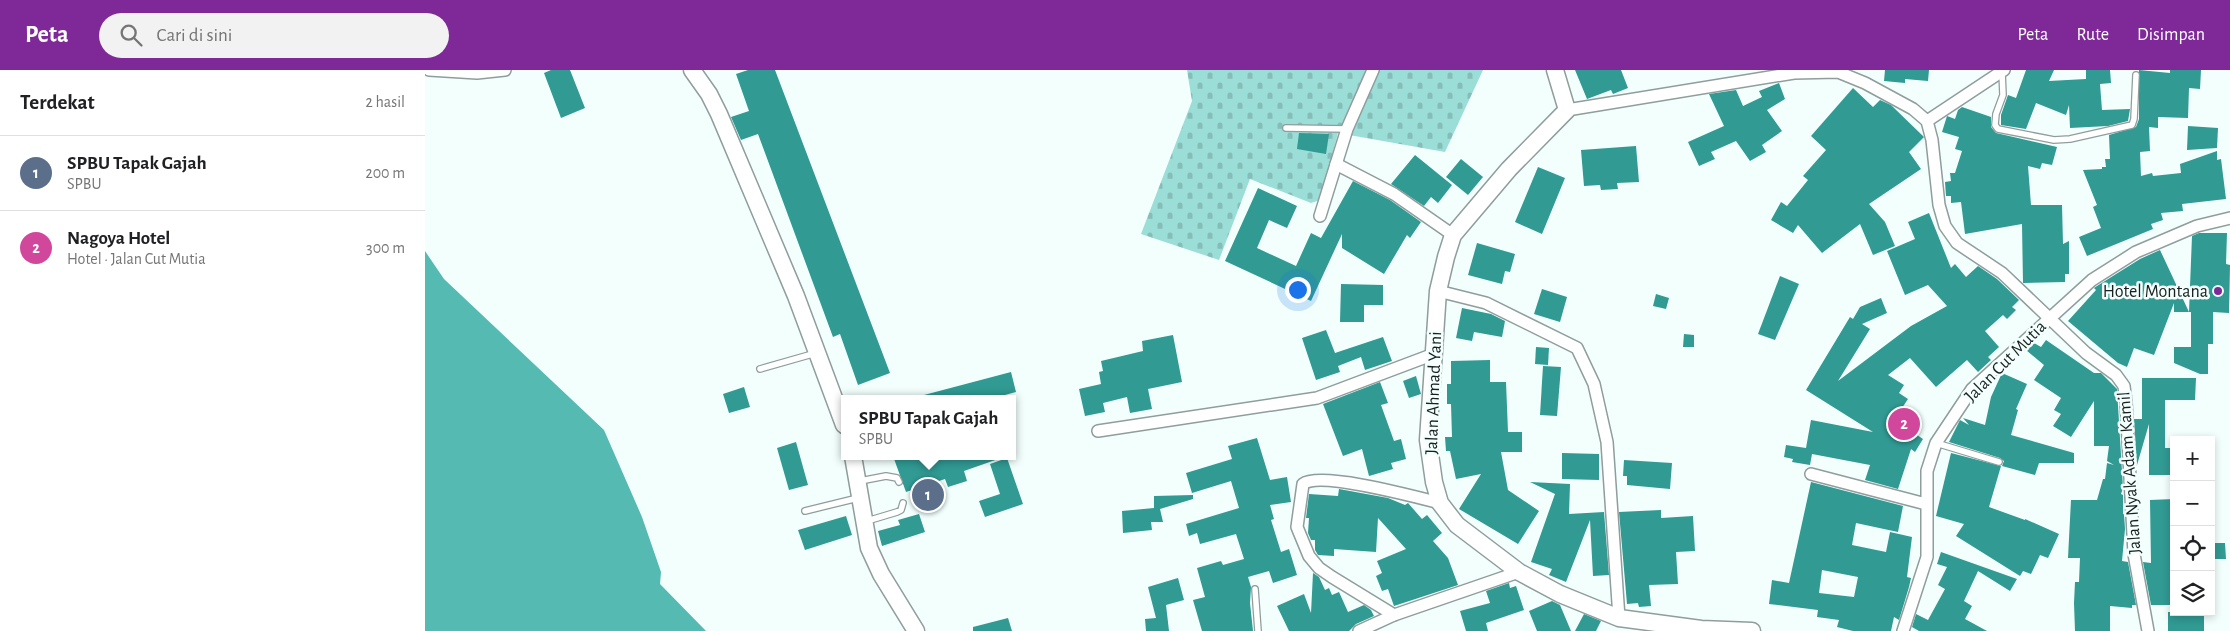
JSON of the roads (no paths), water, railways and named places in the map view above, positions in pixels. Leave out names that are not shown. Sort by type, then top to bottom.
[{"type":"street","points":[[429,70],[477,72],[505,70]]},
{"type":"street","points":[[692,70],[709,94],[719,114],[818,352],[841,417]]},
{"type":"street","points":[[1320,216],[1347,129],[1373,70]]},
{"type":"street","points":[[1555,70],[1567,110],[1816,71],[1838,72],[1865,83],[1913,109],[1927,121],[2003,71]]},
{"type":"street","name":"Jalan Ahmad Yani","points":[[1567,110],[1509,169],[1453,236],[1438,291],[1428,440],[1434,482],[1440,503],[1457,525],[1519,572],[1560,594],[1619,618],[1700,630],[1752,631]]},
{"type":"street","name":"Jalan Nyak Adam Kamil","points":[[1927,121],[1932,140],[1939,205],[1945,226],[1957,243],[2002,273],[2086,353],[2116,375],[2124,386],[2134,554],[2148,631]]},
{"type":"street","points":[[1336,164],[1393,194],[1453,236]]},
{"type":"street","name":"Jalan Cut Mutia","points":[[1903,631],[1927,557],[1927,471],[1936,443],[1971,389],[2048,317],[2092,280],[2136,252],[2197,226],[2230,218]]},
{"type":"street","points":[[1438,291],[1486,303],[1577,348],[1594,384],[1607,442],[1619,618]]},
{"type":"street","points":[[1098,431],[1317,398],[1434,354]]},
{"type":"street","points":[[854,460],[869,548],[875,562],[916,631]]},
{"type":"street","points":[[1811,474],[1927,504]]},
{"type":"street","points":[[1394,615],[1319,568],[1309,556],[1297,527],[1303,484],[1314,480],[1364,485],[1440,503]]},
{"type":"street","points":[[1359,631],[1394,615],[1519,572]]},
{"type":"lane","points":[[2003,71],[2003,94],[1996,114],[1995,125],[1998,129],[2054,140],[2070,140],[2132,125],[2134,119],[2136,75]]},
{"type":"lane","points":[[1286,128],[1347,129]]},
{"type":"lane","points":[[760,369],[818,352]]},
{"type":"lane","points":[[1936,443],[1999,462]]},
{"type":"lane","points":[[858,481],[891,476],[897,478],[899,482]]},
{"type":"lane","points":[[805,512],[860,498]]},
{"type":"lane","points":[[864,522],[897,512],[901,510],[903,503]]},
{"type":"lane","points":[[1255,590],[1257,631]]},
{"type":"place","name":"Hotel Montana","points":[[2218,291]]},
{"type":"place","name":"Nagoya Hotel","points":[[1904,424]]},
{"type":"place","name":"SPBU Tapak Gajah","points":[[928,495]]}]
